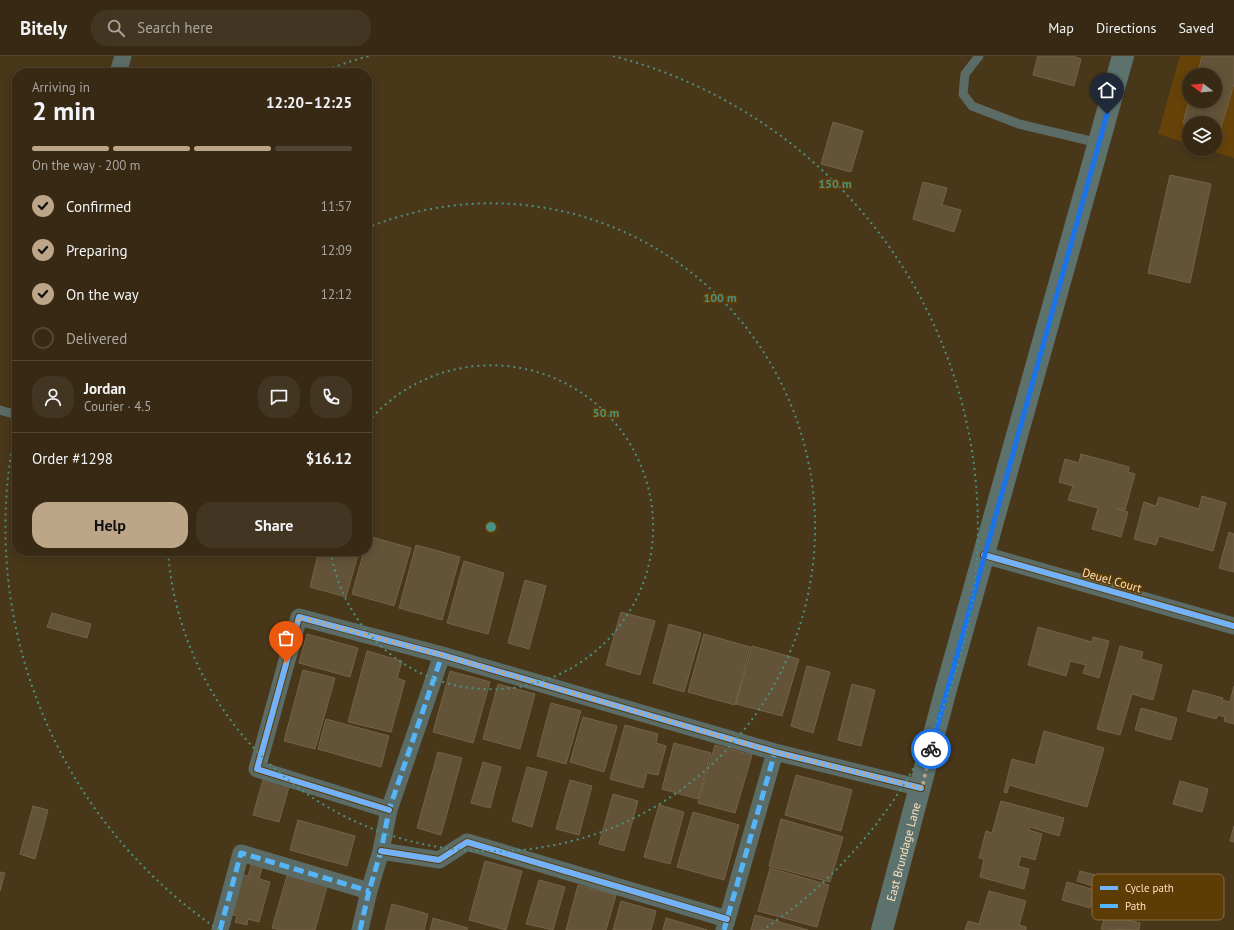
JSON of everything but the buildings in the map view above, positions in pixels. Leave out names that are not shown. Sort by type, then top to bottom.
[{"type":"main road","name":"East Brundage Lane","points":[[882,930],[922,788],[946,693],[984,555],[1123,56]]},
{"type":"street","points":[[119,68],[123,56]]},
{"type":"street","name":"Deuel Court","points":[[984,555],[1234,626]]},
{"type":"street","points":[[390,810],[257,769],[299,617],[442,655],[775,752],[922,788]]},
{"type":"street","points":[[360,930],[369,891],[381,851],[390,810],[442,655]]},
{"type":"street","points":[[381,851],[439,860],[467,842],[726,925],[775,752]]},
{"type":"street","points":[[220,930],[241,853],[369,891]]},
{"type":"lane","points":[[979,56],[965,74],[963,94],[972,106],[1019,124],[1099,143]]},
{"type":"lane","points":[[0,410],[12,413]]},
{"type":"shaded area","points":[[1180,56],[1234,56],[1234,158],[1222,154],[1222,116],[1182,116],[1182,142],[1158,134]]},
{"type":"marked path","points":[[360,930],[369,891],[381,851],[389,810],[442,655]]},
{"type":"marked path","points":[[724,930],[775,752]]},
{"type":"marked path","points":[[220,930],[241,853],[369,891]]},
{"type":"cycle path","points":[[984,555],[1234,626]]},
{"type":"cycle path","points":[[389,810],[257,769],[299,617],[442,655],[775,752],[921,788]]},
{"type":"cycle path","points":[[381,851],[439,860],[467,842],[727,919]]},
{"type":"way so far","points":[[286,662],[299,617],[442,655],[775,752],[922,788],[931,749]]},
{"type":"route","points":[[931,749],[1107,114]]}]
